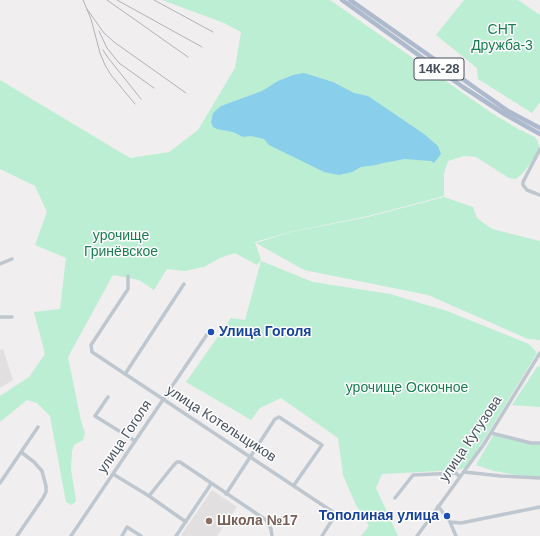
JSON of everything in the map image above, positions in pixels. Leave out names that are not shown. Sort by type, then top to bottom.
[{"type":"main road","name":"14К-28","points":[[342,0],[463,87],[506,115],[540,134]]},
{"type":"main road","name":"14К-28","points":[[350,0],[508,111],[540,128]]},
{"type":"street","points":[[540,149],[523,178],[523,185],[527,190],[540,195]]},
{"type":"street","points":[[0,264],[12,259]]},
{"type":"street","name":"улица Котельщиков","points":[[128,276],[128,289],[91,345],[91,350],[163,400],[251,456],[330,510],[334,514],[333,519],[322,536]]},
{"type":"street","points":[[125,374],[184,284]]},
{"type":"street","points":[[0,317],[12,317]]},
{"type":"street","name":"улица Гоголя","points":[[71,536],[210,330]]},
{"type":"street","name":"улица Кутузова","points":[[417,536],[491,433],[540,353]]},
{"type":"street","points":[[108,397],[96,416],[135,441]]},
{"type":"street","points":[[226,494],[277,418],[281,418],[322,446],[294,485]]},
{"type":"street","points":[[0,483],[38,427]]},
{"type":"street","points":[[491,433],[540,443]]},
{"type":"street","points":[[17,536],[46,492],[45,477],[42,471],[34,462],[21,452]]},
{"type":"street","points":[[149,496],[172,466],[177,462],[182,463],[266,520],[272,529],[272,536]]},
{"type":"street","points":[[464,472],[540,478]]},
{"type":"street","points":[[395,498],[413,474],[456,473],[460,477]]},
{"type":"street","points":[[113,474],[149,496],[186,522]]},
{"type":"street","points":[[176,536],[211,484]]},
{"type":"street","points":[[438,506],[450,522],[456,536]]},
{"type":"street","points":[[450,522],[461,523],[540,507]]},
{"type":"street","points":[[122,536],[127,528],[140,536]]},
{"type":"shaded area","points":[[3,349],[13,380],[0,388],[0,350]]},
{"type":"shaded area","name":"Школа №17","points":[[212,490],[237,507],[217,536],[181,535]]},
{"type":"green space","name":"урочище Гринёвское","points":[[162,0],[330,0],[493,114],[535,137],[539,148],[536,156],[523,173],[516,179],[509,178],[476,157],[464,156],[448,161],[444,173],[444,196],[368,216],[290,232],[255,242],[261,260],[257,265],[235,253],[220,258],[204,267],[184,271],[167,269],[154,290],[139,280],[113,275],[68,357],[81,421],[85,433],[83,440],[74,445],[72,451],[71,469],[76,501],[72,505],[66,502],[50,416],[37,403],[27,400],[0,422],[0,396],[29,377],[45,354],[34,312],[60,309],[66,258],[35,245],[47,212],[35,186],[0,169],[0,80],[130,158],[169,152],[198,130],[235,68],[241,32],[224,23]]},
{"type":"green space","name":"СНТ Дружба-3","points":[[464,0],[518,0],[540,15],[540,102],[532,113],[478,79],[477,68],[436,35]]},
{"type":"green space","points":[[444,197],[473,207],[477,218],[492,229],[540,241],[540,340],[528,339],[428,295],[304,270],[256,243],[291,232],[368,217]]},
{"type":"green space","name":"урочище Оскочное","points":[[261,261],[313,282],[390,294],[447,311],[529,344],[537,353],[467,467],[458,470],[382,474],[376,488],[398,536],[361,536],[369,526],[356,505],[343,475],[338,438],[281,398],[260,408],[251,420],[186,382],[231,318],[245,320]]},
{"type":"green space","points":[[540,366],[540,407],[512,405],[537,367]]},
{"type":"green space","points":[[494,434],[540,444],[540,479],[494,471],[476,465]]},
{"type":"water","points":[[304,73],[333,82],[354,93],[368,96],[424,134],[438,146],[441,154],[434,163],[431,161],[405,159],[361,167],[352,172],[339,175],[324,172],[269,145],[264,139],[251,136],[243,137],[233,132],[213,127],[211,122],[213,113],[221,106],[262,91],[278,81],[293,75]]},
{"type":"railway","points":[[83,0],[91,19],[100,53],[105,65],[111,75],[135,104]]},
{"type":"railway","points":[[107,0],[188,57]]},
{"type":"railway","points":[[117,0],[202,47]]},
{"type":"railway","points":[[154,0],[213,32]]},
{"type":"railway","points":[[87,9],[104,33],[114,42],[186,93]]},
{"type":"railway","points":[[99,31],[107,48],[119,63],[154,88]]},
{"type":"railway","points":[[103,50],[141,99]]},
{"type":"place","name":"Улица Гоголя","points":[[211,332]]},
{"type":"place","name":"Тополиная улица","points":[[447,516]]},
{"type":"place","name":"Школа №17","points":[[209,521]]}]
